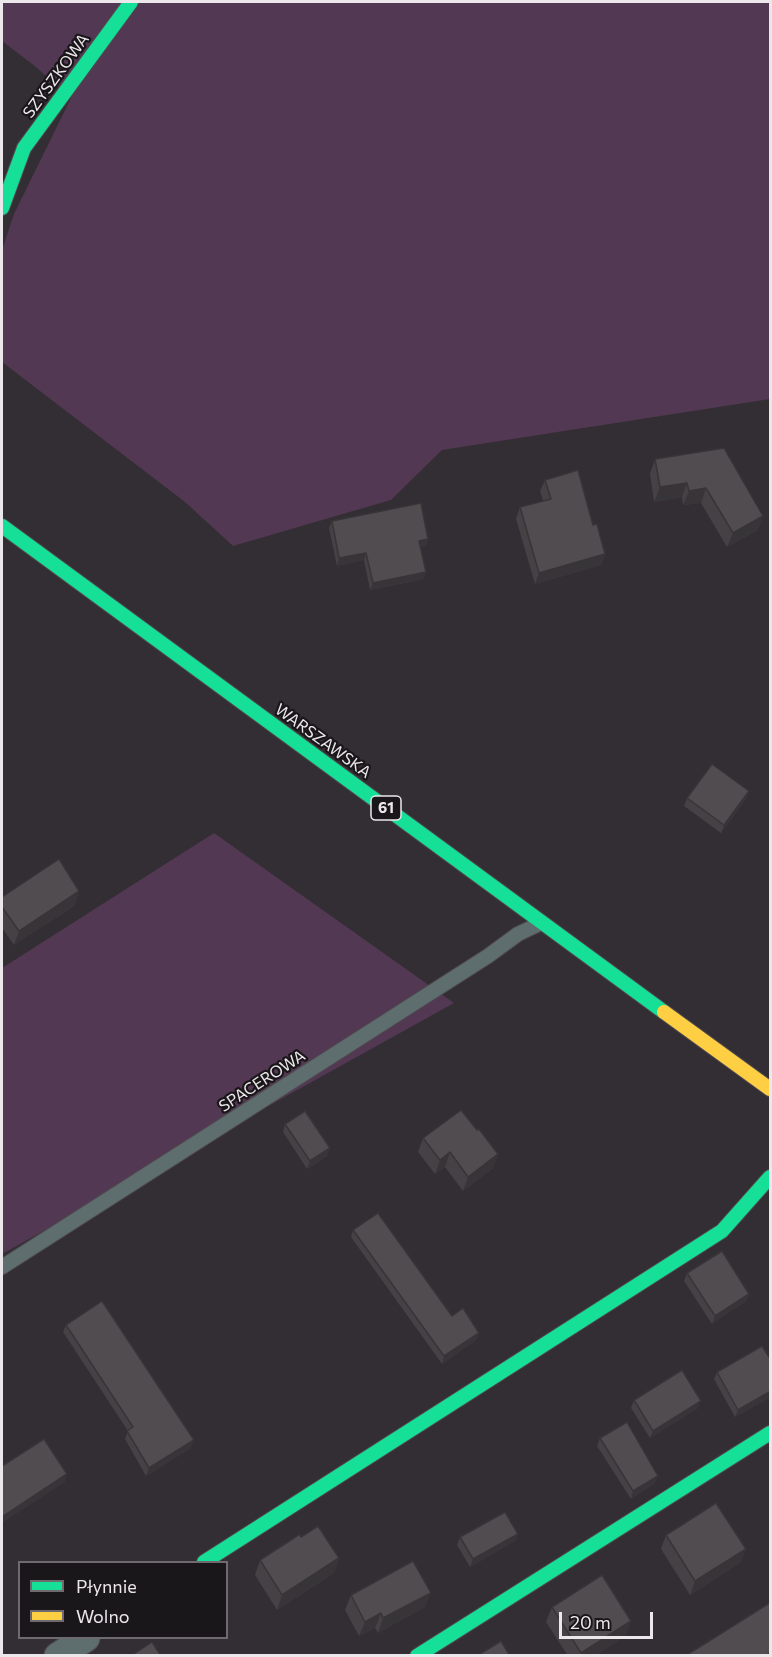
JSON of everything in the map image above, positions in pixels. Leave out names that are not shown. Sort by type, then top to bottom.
[{"type":"street","name":"SZYSZKOWA","points":[[2,208],[24,148],[131,2]]},
{"type":"street","name":"WARSZAWSKA","points":[[2,526],[541,923],[771,1089]]},
{"type":"street","points":[[207,1561],[722,1231],[771,1177]]},
{"type":"street","points":[[417,1656],[771,1432]]},
{"type":"street","points":[[58,1656],[84,1639]]},
{"type":"lane","name":"SPACEROWA","points":[[2,1268],[488,956],[518,934],[541,923]]},
{"type":"shaded area","points":[[2,2],[770,2],[770,399],[442,450],[391,500],[233,546],[185,502],[2,362],[2,250],[14,214],[71,98],[2,41]]},
{"type":"shaded area","points":[[214,833],[454,1003],[2,1254],[2,968]]},
{"type":"building","points":[[724,448],[763,516],[733,533],[706,488],[689,491],[687,483],[660,487],[655,459]]},
{"type":"building","points":[[578,470],[593,525],[597,524],[605,554],[539,573],[520,507],[551,499],[545,480]]},
{"type":"building","points":[[421,503],[428,539],[419,541],[426,572],[373,583],[366,553],[339,558],[332,521]]},
{"type":"building","points":[[712,764],[749,791],[724,825],[687,798]]},
{"type":"building","points":[[59,859],[79,891],[19,931],[2,907],[2,897]]},
{"type":"building","points":[[461,1110],[498,1154],[468,1177],[450,1152],[440,1160],[423,1138]]},
{"type":"building","points":[[305,1111],[330,1148],[310,1161],[285,1124]]},
{"type":"building","points":[[378,1213],[452,1316],[463,1308],[479,1333],[444,1356],[353,1230]]},
{"type":"building","points":[[722,1251],[749,1294],[715,1316],[687,1273]]},
{"type":"building","points":[[102,1301],[194,1440],[149,1468],[127,1431],[133,1427],[66,1325]]},
{"type":"building","points":[[762,1346],[771,1360],[771,1391],[738,1410],[717,1372]]},
{"type":"building","points":[[682,1370],[701,1401],[653,1431],[634,1400]]},
{"type":"building","points":[[627,1422],[658,1476],[633,1491],[600,1438]]},
{"type":"building","points":[[44,1439],[67,1474],[2,1517],[2,1466]]},
{"type":"building","points":[[716,1503],[746,1549],[695,1581],[666,1535]]},
{"type":"building","points":[[505,1512],[518,1534],[473,1559],[460,1537]]},
{"type":"building","points":[[318,1526],[339,1558],[282,1595],[260,1560],[300,1534],[301,1537]]},
{"type":"building","points":[[413,1561],[431,1593],[383,1618],[381,1613],[365,1622],[351,1595]]},
{"type":"building","points":[[602,1575],[631,1621],[581,1653],[552,1607]]},
{"type":"building","points":[[771,1602],[771,1652],[765,1656],[685,1656]]},
{"type":"building","points":[[501,1641],[510,1656],[477,1656]]},
{"type":"building","points":[[152,1642],[161,1656],[131,1656]]},
{"type":"traffic: fast","points":[[2,208],[24,148],[131,2]]},
{"type":"traffic: fast","points":[[2,526],[664,1012]]},
{"type":"traffic: fast","points":[[206,1561],[722,1231],[770,1177]]},
{"type":"traffic: fast","points":[[417,1656],[770,1433]]},
{"type":"traffic: slow","points":[[664,1012],[770,1089]]}]
